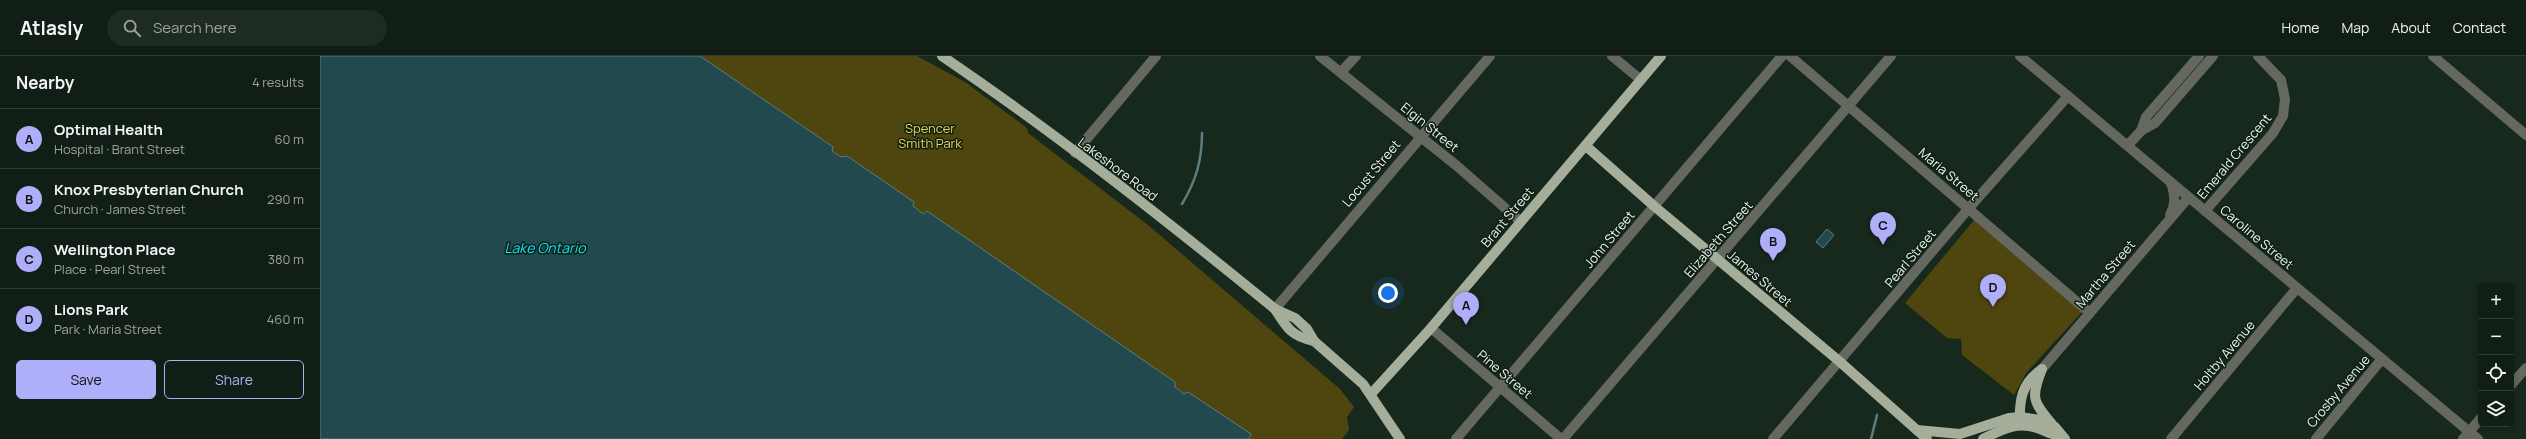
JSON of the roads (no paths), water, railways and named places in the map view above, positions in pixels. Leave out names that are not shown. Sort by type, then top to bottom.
[{"type":"main road","name":"Lakeshore Road","points":[[942,56],[998,94],[1193,242],[1275,309],[1295,318],[1307,329],[1314,341],[1356,377],[1371,394],[1400,439]]},
{"type":"main road","name":"Brant Street","points":[[1371,394],[1431,328],[1661,56]]},
{"type":"main road","name":"James Street","points":[[1586,146],[1654,206],[1839,361],[1927,439]]},
{"type":"main road","points":[[2020,421],[2020,401],[2025,387],[2033,376],[2042,368]]},
{"type":"main road","points":[[2042,368],[2036,385],[2035,400],[2063,438]]},
{"type":"main road","points":[[1917,430],[1960,434],[2009,418],[2020,421],[2051,435],[2063,438]]},
{"type":"main road","points":[[1983,439],[2020,421],[2041,420],[2054,427]]},
{"type":"street","points":[[1075,153],[1156,56]]},
{"type":"street","name":"Elgin Street","points":[[1320,56],[1420,136],[1520,221]]},
{"type":"street","points":[[1341,72],[1356,56]]},
{"type":"street","name":"Locust Street","points":[[1275,309],[1420,136],[1490,56]]},
{"type":"street","points":[[1612,56],[1641,80]]},
{"type":"street","name":"John Street","points":[[1456,439],[1501,388],[1782,56]]},
{"type":"street","name":"Maria Street","points":[[1790,56],[2090,313]]},
{"type":"street","name":"Elizabeth Street","points":[[1562,439],[1718,260],[1891,56]]},
{"type":"street","name":"Caroline Street","points":[[2020,56],[2297,288],[2466,435],[2478,439]]},
{"type":"street","points":[[2141,131],[2146,117],[2199,56]]},
{"type":"street","points":[[2128,145],[2141,131],[2155,123],[2213,56]]},
{"type":"street","name":"Emerald Crescent","points":[[2206,211],[2273,133],[2283,116],[2285,99],[2281,80],[2258,56]]},
{"type":"street","points":[[2433,56],[2526,135]]},
{"type":"street","name":"Pearl Street","points":[[1773,439],[1969,208],[2068,96]]},
{"type":"street","points":[[2169,218],[2175,206],[2175,196],[2171,183]]},
{"type":"street","name":"Martha Street","points":[[2042,368],[2169,218],[2188,198]]},
{"type":"street","name":"Holtby Avenue","points":[[2171,439],[2297,288]]},
{"type":"street","name":"Pine Street","points":[[1431,328],[1562,439]]},
{"type":"street","name":"Crosby Avenue","points":[[2316,439],[2381,360]]},
{"type":"street","points":[[2514,382],[2526,368]]},
{"type":"street","points":[[2466,435],[2478,421]]},
{"type":"street","points":[[1989,439],[1997,431]]},
{"type":"water","name":"Lake Ontario","points":[[320,56],[700,56],[833,147],[832,151],[841,157],[847,156],[914,202],[913,206],[923,214],[927,211],[1175,382],[1175,387],[1184,394],[1188,392],[1251,434],[1249,439],[320,439]]},
{"type":"water","points":[[1827,229],[1834,235],[1823,248],[1816,242]]},
{"type":"waterway","points":[[1182,204],[1191,187],[1197,170],[1201,152],[1202,133]]},
{"type":"waterway","points":[[1871,439],[1877,415]]},
{"type":"place","name":"Wellington Place","points":[[1883,245]]},
{"type":"place","name":"Knox Presbyterian Church","points":[[1773,261]]},
{"type":"place","name":"Lions Park","points":[[1993,307]]},
{"type":"place","name":"Optimal Health","points":[[1466,325]]},
{"type":"park label","name":"Spencer Smith Park","points":[[930,136]]}]
